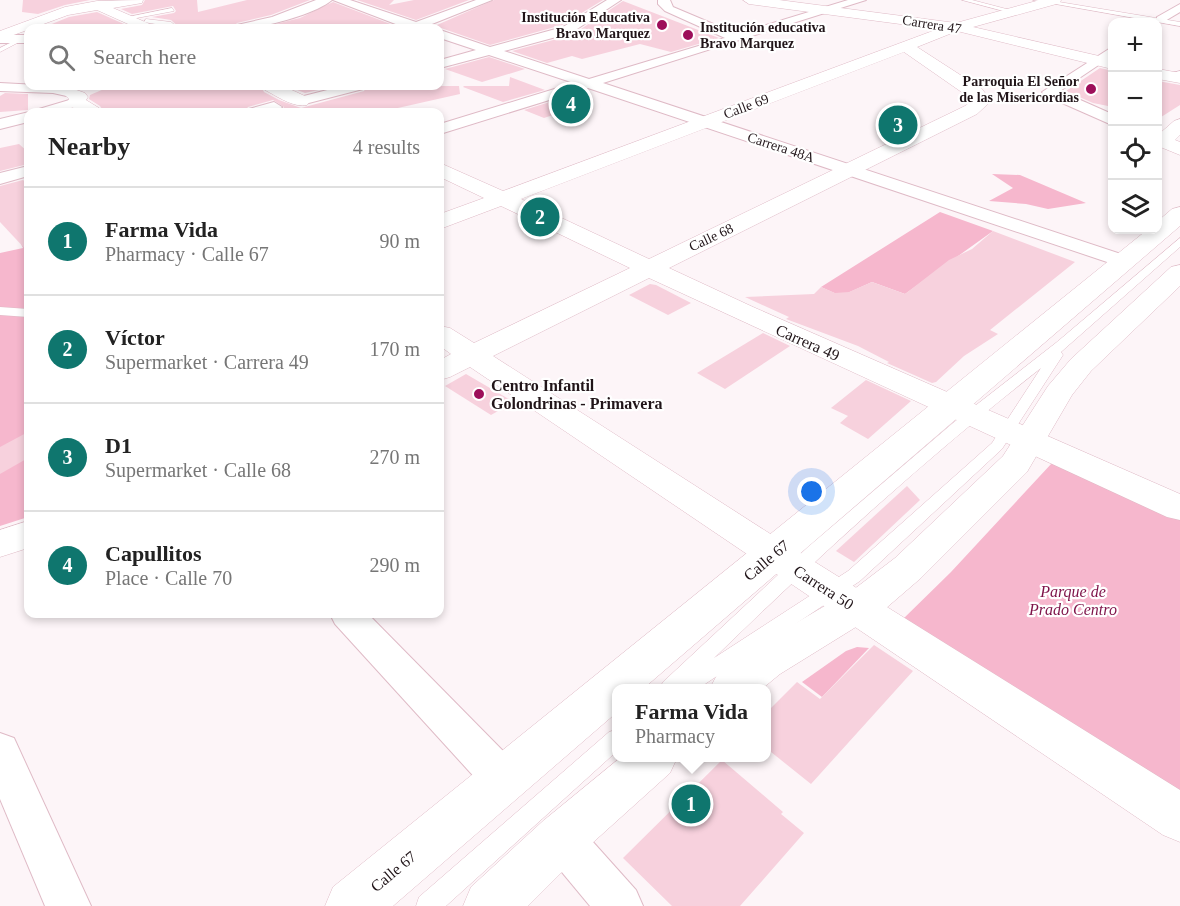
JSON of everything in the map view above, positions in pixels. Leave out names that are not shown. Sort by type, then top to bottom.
[{"type":"street","points":[[33,24],[44,18],[93,2],[137,0]]},
{"type":"street","points":[[258,24],[276,20],[326,0]]},
{"type":"street","points":[[339,0],[406,24]]},
{"type":"street","points":[[427,24],[486,0]]},
{"type":"street","points":[[444,63],[561,32],[615,0]]},
{"type":"street","points":[[664,0],[667,8],[736,39]]},
{"type":"street","name":"Carrera 47","points":[[750,0],[956,27],[1108,63]]},
{"type":"street","points":[[444,128],[860,0]]},
{"type":"street","name":"Calle 69","points":[[444,221],[956,27],[1016,12],[1047,1]]},
{"type":"street","points":[[93,2],[138,24]]},
{"type":"street","points":[[1162,18],[1180,7]]},
{"type":"street","points":[[0,42],[24,29]]},
{"type":"street","name":"Carrera 48A","points":[[444,35],[1123,261]]},
{"type":"street","points":[[0,42],[24,39]]},
{"type":"street","name":"Calle 68","points":[[444,369],[851,171],[971,110],[982,101],[976,93],[905,46]]},
{"type":"street","points":[[1108,54],[1049,92],[1108,118]]},
{"type":"street","points":[[1162,75],[1178,77]]},
{"type":"street","points":[[0,87],[24,88]]},
{"type":"street","points":[[60,90],[82,93]]},
{"type":"street","points":[[279,90],[301,101],[343,90]]},
{"type":"street","points":[[52,108],[82,93]]},
{"type":"street","points":[[82,93],[91,108]]},
{"type":"street","points":[[270,108],[274,107]]},
{"type":"street","points":[[0,124],[24,118]]},
{"type":"street","points":[[1162,138],[1180,125]]},
{"type":"street","points":[[1162,141],[1180,149]]},
{"type":"street","name":"Carrera 49","points":[[444,171],[744,314],[1180,508]]},
{"type":"street","points":[[0,179],[24,172]]},
{"type":"street","name":"Calle 67","points":[[625,684],[784,561],[962,410],[1123,261],[1180,214]]},
{"type":"street","points":[[737,684],[844,599],[880,592],[917,560],[1011,468],[1019,435],[1070,378],[1180,272]]},
{"type":"street","name":"Carrera 50","points":[[444,337],[1180,818]]},
{"type":"street","points":[[0,544],[24,535]]},
{"type":"street","points":[[351,618],[503,779]]},
{"type":"street","name":"Calle 67","points":[[352,906],[503,779],[612,694]]},
{"type":"street","points":[[0,751],[68,906]]},
{"type":"street","points":[[490,906],[561,838],[649,762]]},
{"type":"street","points":[[561,838],[620,906]]},
{"type":"lane","points":[[965,0],[1016,12]]},
{"type":"lane","points":[[1047,1],[1180,24]]},
{"type":"lane","points":[[130,20],[172,10]]},
{"type":"lane","points":[[130,20],[161,21],[169,24]]},
{"type":"lane","points":[[962,410],[1062,345],[1180,241]]},
{"type":"lane","points":[[0,312],[24,313]]},
{"type":"lane","points":[[1019,435],[1062,345]]},
{"type":"lane","points":[[674,684],[784,561]]},
{"type":"lane","points":[[691,684],[844,599]]},
{"type":"lane","points":[[428,906],[612,743]]},
{"type":"green space","points":[[992,174],[1020,175],[1086,203],[1048,209],[1026,204],[989,201],[1013,188]]},
{"type":"green space","points":[[940,212],[993,231],[905,294],[872,282],[841,296],[821,287]]},
{"type":"green space","points":[[24,243],[24,518],[0,526],[0,253],[23,248],[21,244]]},
{"type":"green space","name":"Parque de Prado Centro","points":[[1052,463],[1180,519],[1180,795],[902,620],[951,572]]},
{"type":"green space","points":[[857,647],[869,648],[822,697],[802,682],[846,651]]},
{"type":"building","points":[[23,0],[90,0],[38,14],[22,12]]},
{"type":"building","points":[[145,0],[197,0],[198,12],[247,0],[310,0],[271,15],[236,24],[176,24],[171,20],[152,17],[174,13],[176,11],[173,6],[132,14],[121,9],[142,5]]},
{"type":"building","points":[[357,0],[394,0],[389,5],[414,0],[469,0],[416,20]]},
{"type":"building","points":[[494,0],[603,0],[562,25],[490,45],[444,29],[444,24],[439,24]]},
{"type":"building","points":[[623,1],[719,38],[671,52],[640,44],[582,59],[572,56],[547,63],[512,51],[572,35]]},
{"type":"building","points":[[333,2],[391,24],[275,24],[300,18]]},
{"type":"building","points":[[97,12],[124,24],[52,24],[69,17]]},
{"type":"building","points":[[489,57],[525,69],[482,82],[445,69]]},
{"type":"building","name":"Parroquia El Señor de las Misericordias","points":[[1100,68],[1108,70],[1108,106],[1093,103],[1066,91]]},
{"type":"building","points":[[510,77],[545,90],[503,102],[463,87],[509,86]]},
{"type":"building","points":[[1162,82],[1180,85],[1180,105],[1162,116]]},
{"type":"building","points":[[444,86],[459,86],[460,94],[398,108],[301,108],[365,90],[444,90]]},
{"type":"building","points":[[102,90],[263,90],[279,100],[301,108],[283,108],[273,100],[247,108],[101,108],[89,99],[90,95]]},
{"type":"building","points":[[297,90],[318,90],[305,93]]},
{"type":"building","points":[[5,93],[28,94],[28,108],[0,112],[0,96]]},
{"type":"building","points":[[566,97],[586,104],[544,118],[524,110]]},
{"type":"building","points":[[19,144],[24,148],[24,165],[0,171],[0,148]]},
{"type":"building","points":[[24,181],[24,248],[0,222],[0,186]]},
{"type":"building","points":[[993,231],[1075,262],[990,330],[998,334],[964,356],[936,382],[932,383],[887,363],[889,362],[858,346],[786,319],[789,317],[745,297],[814,294],[821,287],[835,293],[849,292],[872,282],[905,294],[949,260],[972,249]]},
{"type":"building","points":[[650,284],[691,303],[668,315],[629,295]]},
{"type":"building","points":[[763,333],[790,346],[725,389],[697,373]]},
{"type":"building","name":"Centro Infantil Golondrinas - Primavera","points":[[466,374],[514,402],[491,415],[445,386]]},
{"type":"building","points":[[866,380],[911,401],[868,439],[840,423],[848,416],[831,408]]},
{"type":"building","points":[[24,434],[24,460],[0,474],[0,447]]},
{"type":"building","points":[[907,486],[920,500],[854,562],[836,551]]},
{"type":"building","points":[[874,645],[913,671],[811,784],[771,752],[771,708],[797,682],[820,699]]},
{"type":"building","points":[[720,762],[724,762],[804,833],[740,906],[672,906],[623,858]]},
{"type":"place","name":"Institución Educativa Bravo Marquez","points":[[662,25]]},
{"type":"place","name":"Institución educativa Bravo Marquez","points":[[688,35]]},
{"type":"place","name":"Parroquia El Señor de las Misericordias","points":[[1091,89]]},
{"type":"place","name":"Capullitos","points":[[571,104]]},
{"type":"place","name":"D1","points":[[898,125]]},
{"type":"place","name":"Víctor","points":[[540,217]]},
{"type":"place","name":"Centro Infantil Golondrinas - Primavera","points":[[479,394]]},
{"type":"place","name":"Farma Vida","points":[[691,804]]}]
